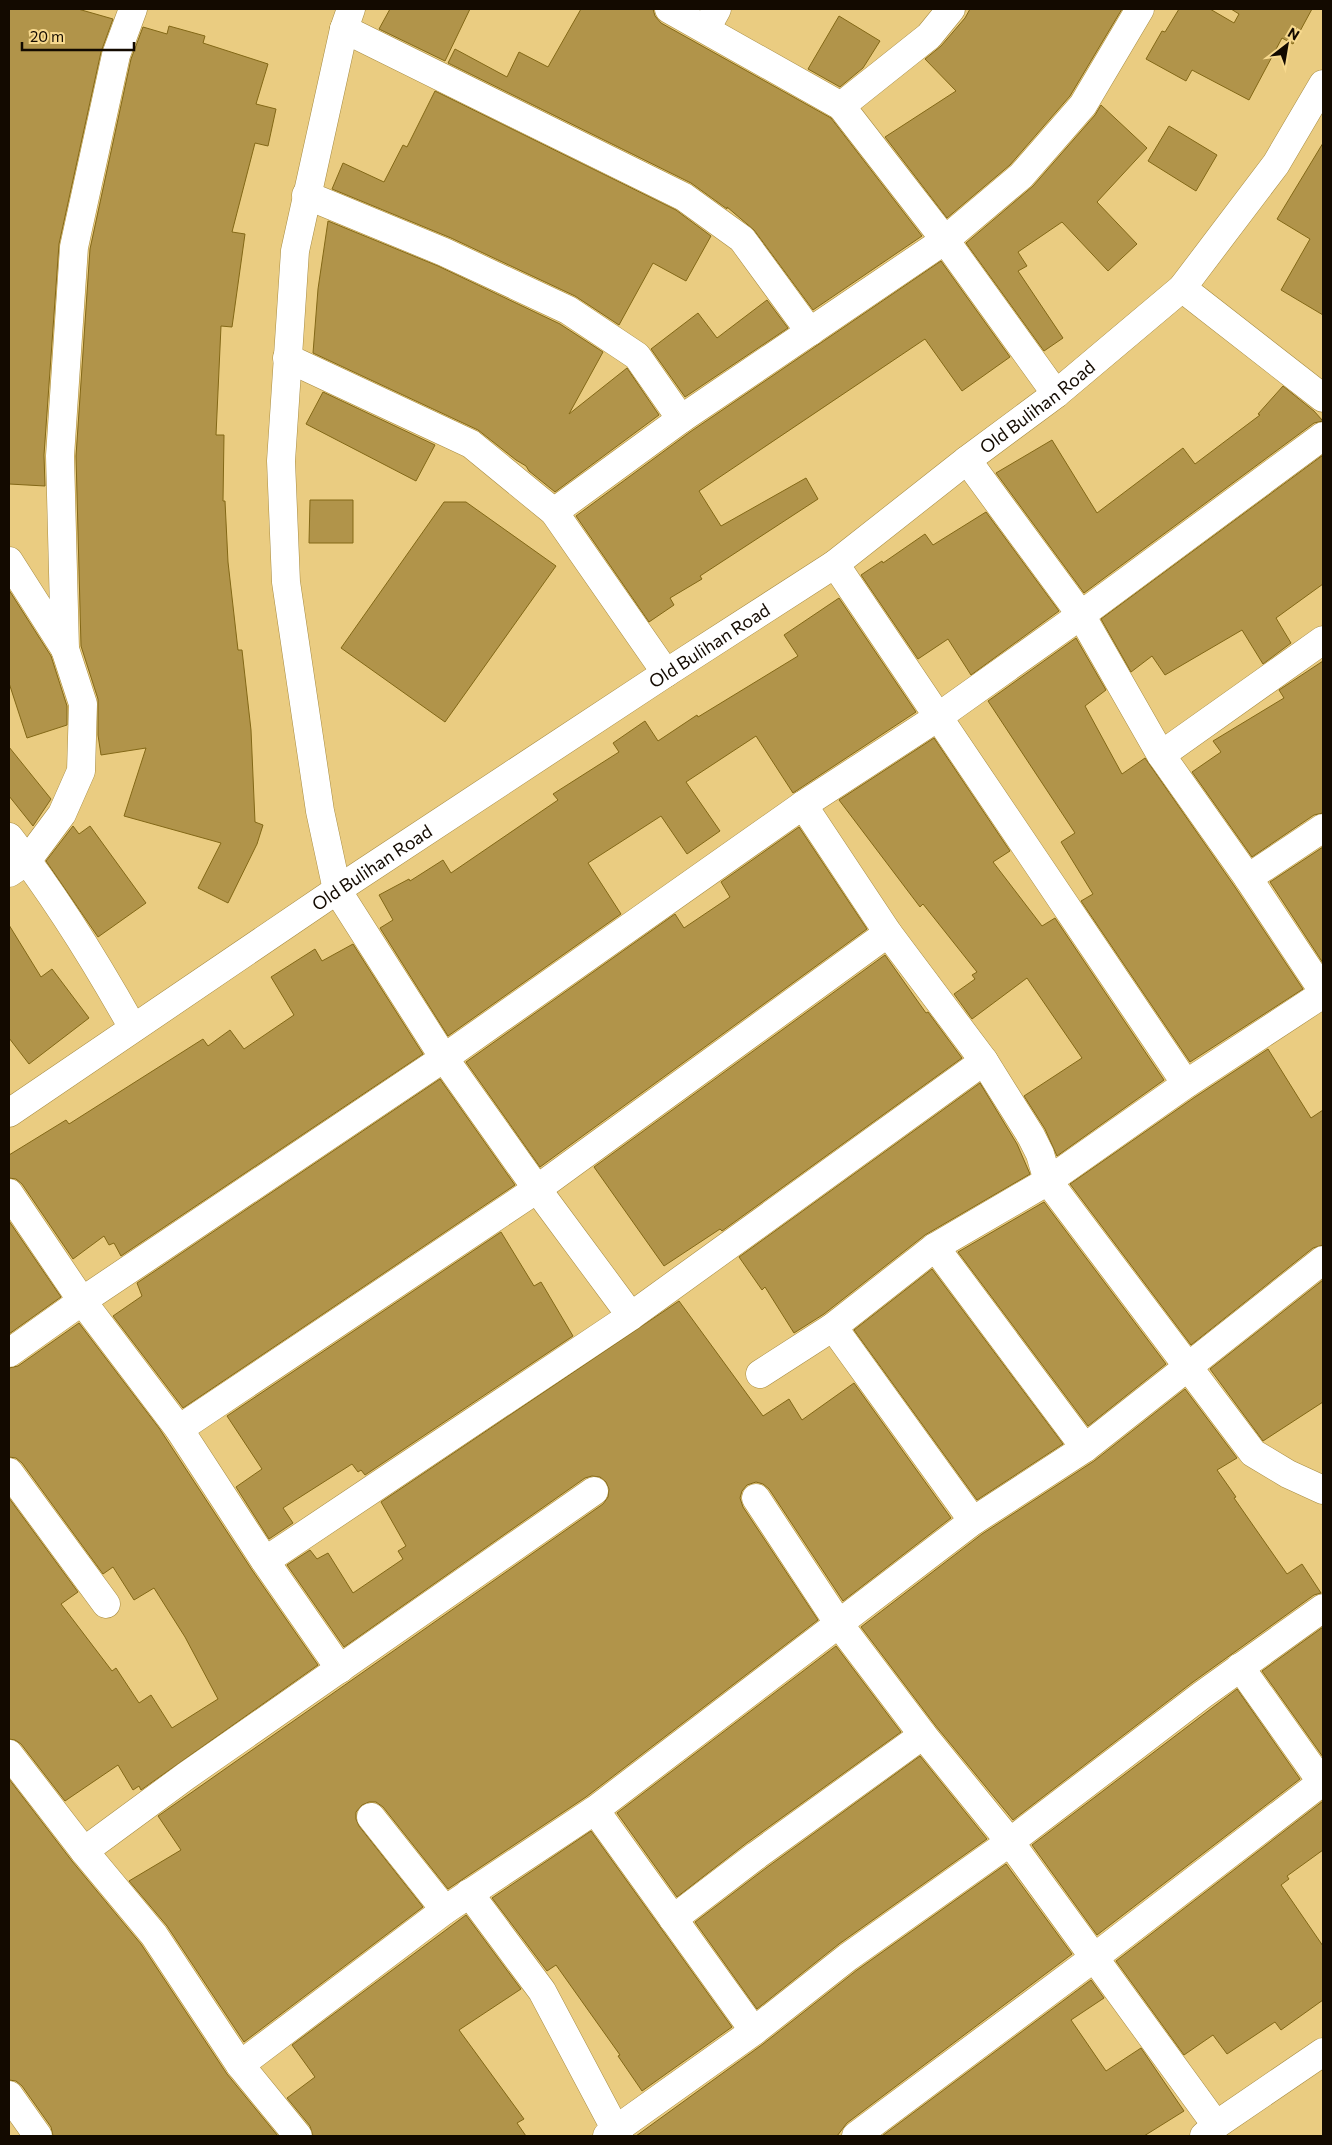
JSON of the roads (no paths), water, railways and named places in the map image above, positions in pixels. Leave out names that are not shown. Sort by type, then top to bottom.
[{"type":"street","points":[[65,649],[60,456],[74,247],[116,55],[134,9]]},
{"type":"street","points":[[669,9],[711,19],[841,106],[945,240],[1056,394]]},
{"type":"street","points":[[841,106],[929,36],[951,9]]},
{"type":"street","points":[[554,512],[681,419],[945,240],[1022,176],[1084,105],[1140,9]]},
{"type":"street","points":[[631,1316],[536,1189],[444,1058],[337,890],[320,811],[286,582],[280,461],[295,251],[306,195],[348,19],[684,197],[742,239],[810,332]]},
{"type":"street","name":"Old Bulihan Road","points":[[9,1113],[337,890],[666,673],[836,564],[967,460],[1056,394],[1182,288],[1276,164],[1323,84]]},
{"type":"street","points":[[306,195],[444,252],[568,310],[637,356],[681,419]]},
{"type":"street","points":[[1182,288],[1323,398]]},
{"type":"street","points":[[287,358],[471,444],[554,512],[666,673]]},
{"type":"street","points":[[9,1353],[82,1301],[444,1058],[803,805],[938,717],[1323,436]]},
{"type":"street","points":[[760,1374],[833,1326],[935,1247],[1048,1181],[1186,1084],[1323,992],[1248,878],[1161,755],[1080,615],[967,460]]},
{"type":"street","points":[[9,561],[65,649],[83,704],[81,771],[62,814],[18,867]]},
{"type":"street","points":[[836,564],[1186,1084]]},
{"type":"street","points":[[1161,755],[1323,640]]},
{"type":"street","points":[[803,805],[888,933],[984,1061],[1031,1136],[1040,1154],[1048,1181],[1254,1453],[1288,1474],[1323,1490]]},
{"type":"street","points":[[1248,878],[1323,828]]},
{"type":"street","points":[[9,838],[18,867],[96,961],[133,1028]]},
{"type":"street","points":[[179,1429],[536,1189],[888,933]]},
{"type":"street","points":[[264,1561],[631,1316],[984,1061]]},
{"type":"street","points":[[9,1193],[82,1301],[179,1429],[264,1561],[340,1670]]},
{"type":"street","points":[[935,1247],[1085,1448]]},
{"type":"street","points":[[240,2066],[445,1910],[595,1810],[973,1521],[1085,1448],[1323,1260]]},
{"type":"street","points":[[833,1326],[973,1521]]},
{"type":"street","points":[[9,1472],[106,1604]]},
{"type":"street","points":[[84,1851],[186,1776],[594,1491]]},
{"type":"street","points":[[756,1498],[839,1624],[923,1735],[1010,1842],[1096,1957],[1210,2131],[1323,2052]]},
{"type":"street","points":[[469,1894],[542,1991],[614,2134],[754,2031],[848,1957],[1010,1842],[1240,1667],[1323,1608]]},
{"type":"street","points":[[856,2136],[1096,1957],[1323,1783],[1240,1667]]},
{"type":"street","points":[[673,1919],[757,1855],[923,1735]]},
{"type":"street","points":[[9,1754],[84,1851],[154,1935],[240,2066],[298,2136]]},
{"type":"street","points":[[595,1810],[754,2031]]},
{"type":"street","points":[[371,1817],[445,1910]]},
{"type":"street","points":[[9,2095],[38,2136]]}]
